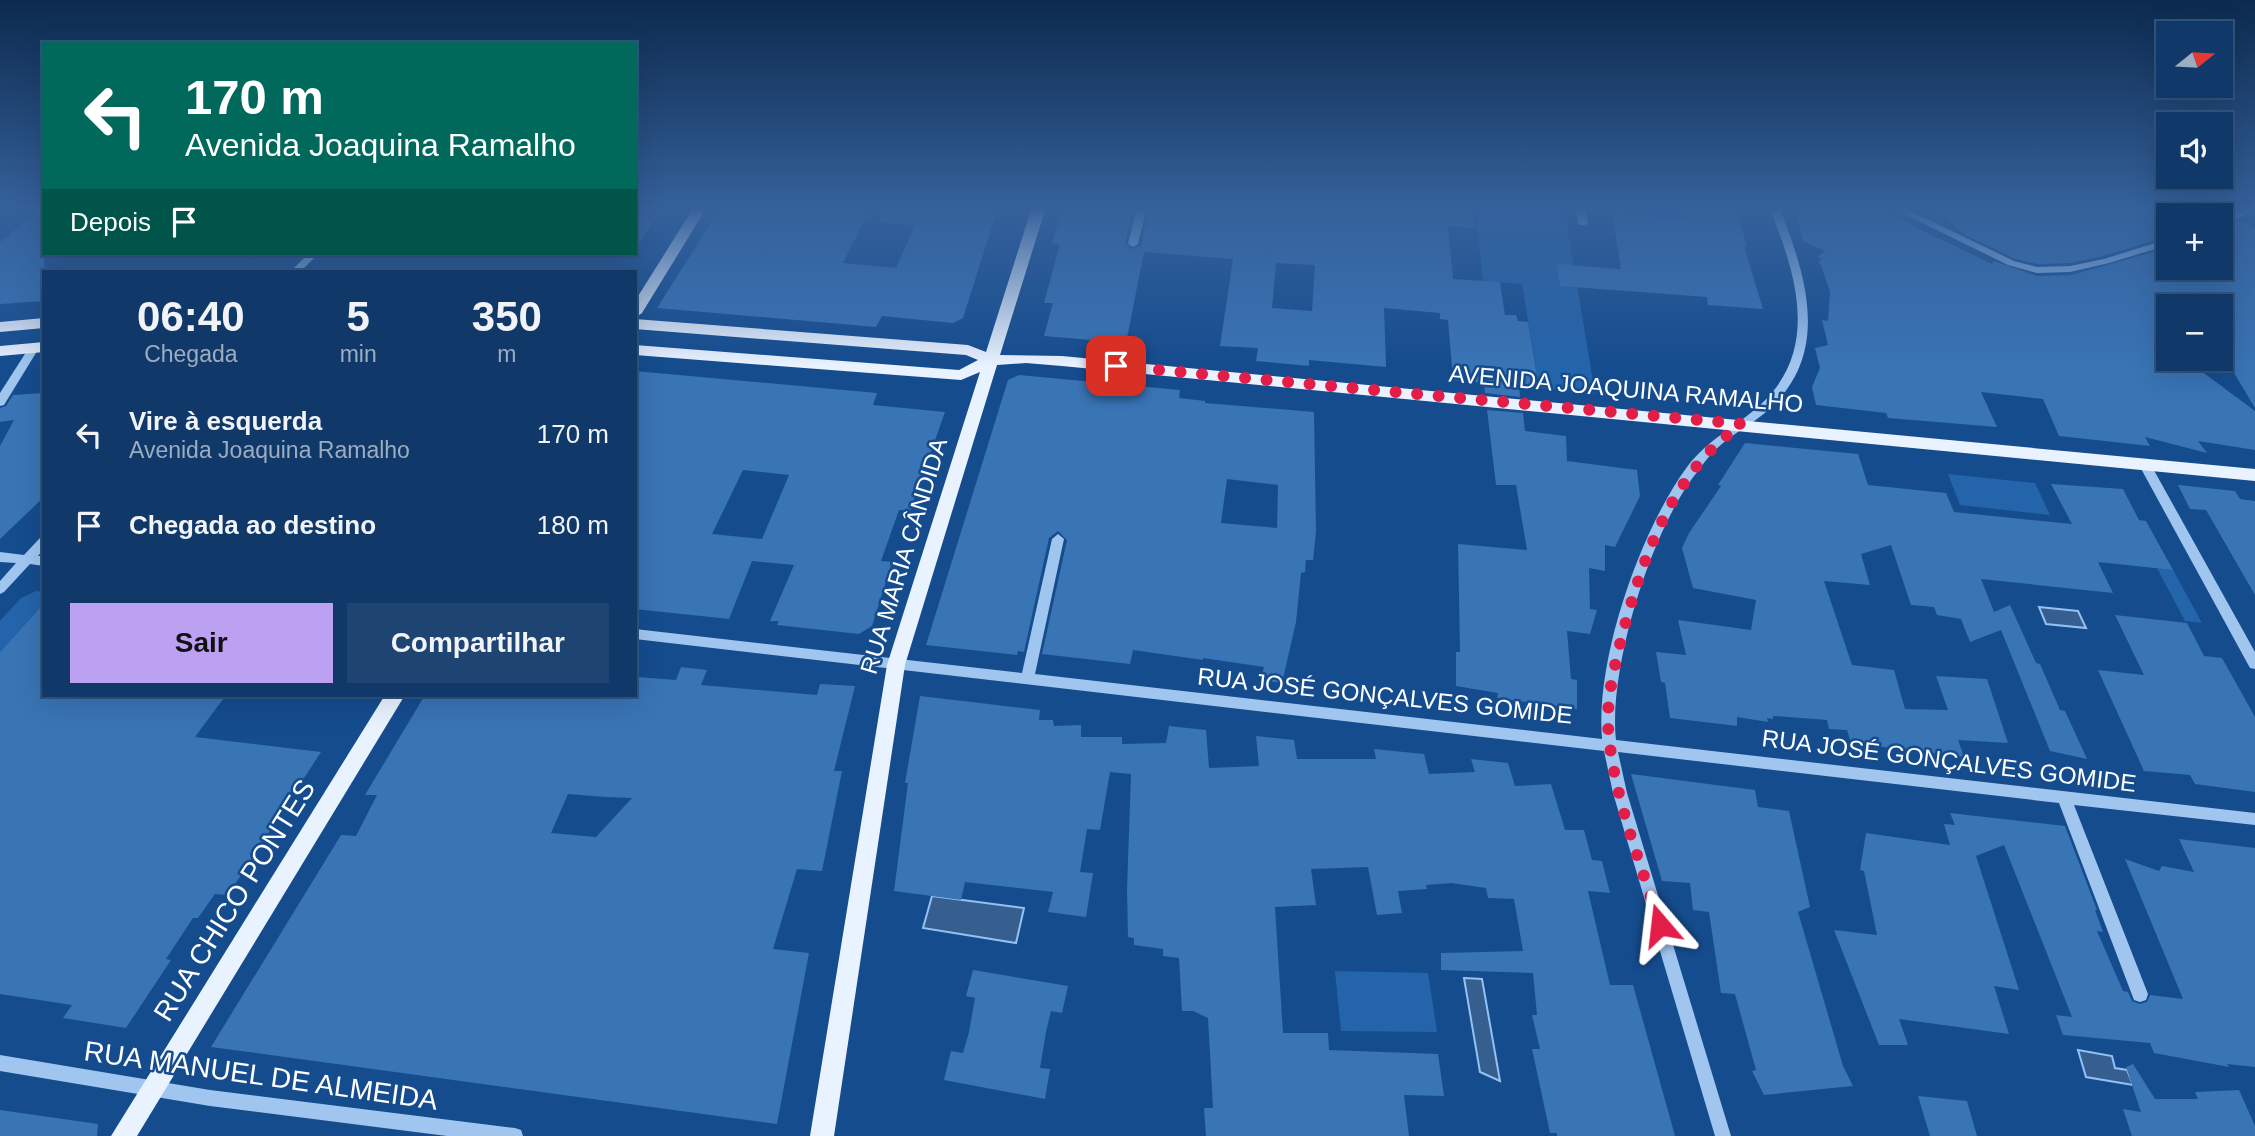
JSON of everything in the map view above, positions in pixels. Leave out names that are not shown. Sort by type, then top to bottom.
[{"type":"main road","points":[[637,310],[667,260]]},
{"type":"main road","name":"RUA MARIA CÂNDIDA","points":[[822,1136],[896,665],[1022,260]]},
{"type":"main road","points":[[0,327],[42,323]]},
{"type":"main road","name":"AVENIDA JOAQUINA RAMALHO","points":[[637,324],[968,350],[991,360]]},
{"type":"main road","points":[[0,351],[39,348]]},
{"type":"main road","name":"AVENIDA JOAQUINA RAMALHO","points":[[637,350],[961,375],[991,360],[1026,358],[1742,424],[2255,475]]},
{"type":"main road","name":"RUA CHICO PONTES","points":[[123,1136],[395,697]]},
{"type":"street","points":[[1723,1136],[1620,793],[1608,723],[1615,668],[1635,587],[1651,544],[1700,460],[1712,447],[1768,405],[1794,365],[1804,330],[1799,285],[1791,260]]},
{"type":"street","points":[[2007,260],[2037,270],[2070,269],[2109,260]]},
{"type":"street","points":[[0,402],[39,348]]},
{"type":"street","points":[[2146,465],[2255,664]]},
{"type":"street","points":[[1027,680],[1058,539]]},
{"type":"street","points":[[0,589],[42,543]]},
{"type":"street","points":[[0,557],[42,561]]},
{"type":"street","name":"RUA JOSÉ GONÇALVES GOMIDE","points":[[637,634],[2255,819]]},
{"type":"street","points":[[2064,797],[2140,994]]},
{"type":"street","name":"RUA MANUEL DE ALMEIDA","points":[[0,1063],[223,1100],[515,1136]]},
{"type":"shaded area","points":[[1481,260],[1573,260],[1595,393],[1539,388],[1522,284],[1483,281]]},
{"type":"shaded area","points":[[1948,474],[2035,483],[2050,515],[1960,505]]},
{"type":"shaded area","points":[[2157,568],[2173,570],[2202,623],[2185,621]]},
{"type":"shaded area","points":[[36,591],[42,592],[42,608],[0,652],[0,621],[21,598]]},
{"type":"shaded area","points":[[2039,607],[2078,611],[2086,628],[2046,624]]},
{"type":"shaded area","points":[[932,896],[1024,908],[1016,943],[923,928]]},
{"type":"shaded area","points":[[1335,971],[1428,973],[1437,1032],[1341,1031]]},
{"type":"shaded area","points":[[1464,978],[1482,979],[1500,1081],[1480,1072]]},
{"type":"shaded area","points":[[2078,1050],[2112,1056],[2115,1068],[2127,1070],[2133,1085],[2086,1077]]},
{"type":"building","points":[[0,260],[44,260],[42,301],[0,304]]},
{"type":"building","points":[[687,260],[844,260],[843,263],[896,268],[900,260],[981,260],[963,318],[953,323],[882,316],[876,327],[657,308]]},
{"type":"building","points":[[1056,260],[1142,260],[1126,343],[1044,336],[1053,303],[1044,303]]},
{"type":"building","points":[[1233,260],[1451,260],[1453,279],[1500,282],[1505,315],[1516,315],[1518,321],[1528,322],[1537,376],[1532,376],[1533,387],[1519,386],[1520,397],[1485,393],[1484,383],[1453,380],[1448,320],[1440,319],[1440,313],[1384,308],[1386,367],[1309,360],[1309,366],[1256,361],[1258,348],[1220,346]],"holes":[[[1276,263],[1315,265],[1312,311],[1272,308]]]},
{"type":"building","points":[[1620,260],[1748,260],[1763,309],[1708,305],[1707,297],[1560,286],[1557,264],[1621,269]]},
{"type":"building","points":[[1821,260],[1984,260],[2037,276],[2071,275],[2125,260],[2156,260],[2156,280],[2233,280],[2233,260],[2255,260],[2255,408],[2233,371],[2233,294],[2156,294],[2156,371],[2201,371],[2255,411],[2255,450],[2198,441],[2207,453],[2145,437],[2150,446],[2059,436],[2043,399],[1981,392],[1997,427],[1888,418],[1886,413],[1816,405],[1812,387],[1820,368],[1815,348],[1828,345],[1822,320],[1828,321],[1830,292],[1818,263]]},
{"type":"building","points":[[2019,260],[2084,260],[2037,264]]},
{"type":"building","points":[[637,371],[877,393],[873,405],[945,412],[910,511],[899,510],[881,561],[892,562],[872,626],[859,634],[777,625],[779,621],[770,621],[794,565],[752,561],[729,619],[637,609]],"holes":[[[743,470],[789,475],[762,539],[712,534]]]},
{"type":"building","points":[[1019,375],[1180,390],[1179,398],[1205,403],[1314,412],[1316,532],[1313,560],[1306,560],[1305,572],[1301,573],[1296,622],[1282,683],[1261,680],[1264,667],[1203,658],[1133,650],[1130,664],[1042,654],[1067,540],[1058,531],[1049,538],[1024,652],[1018,651],[1017,655],[926,645],[1008,380]],"holes":[[[1227,479],[1278,485],[1277,528],[1221,523]]]},
{"type":"building","points":[[42,393],[42,499],[0,539],[0,446],[14,420],[0,422],[0,408],[6,406],[13,395]]},
{"type":"building","points":[[1487,410],[1523,413],[1525,431],[1566,436],[1567,461],[1637,470],[1640,496],[1615,547],[1605,545],[1605,571],[1589,568],[1590,609],[1597,610],[1590,634],[1567,631],[1571,679],[1577,680],[1577,709],[1497,698],[1498,693],[1456,686],[1456,652],[1460,652],[1458,544],[1527,550],[1516,485],[1496,485]]},
{"type":"building","points":[[1745,443],[1858,454],[1868,485],[1946,493],[1954,512],[2072,524],[2051,484],[2123,489],[2139,520],[2146,521],[2173,570],[2098,562],[2113,593],[1981,579],[1994,612],[2010,605],[2036,663],[2040,664],[2060,710],[2065,711],[2087,759],[2050,751],[2001,630],[1970,642],[1961,619],[1937,615],[1934,607],[1911,605],[1891,545],[1861,554],[1870,585],[1824,581],[1852,665],[1894,670],[1905,709],[1948,710],[1936,676],[1987,679],[2008,743],[1958,740],[1964,757],[1851,743],[1847,730],[1829,729],[1827,720],[1773,716],[1773,719],[1767,718],[1768,722],[1737,717],[1737,726],[1670,718],[1665,683],[1661,682],[1656,652],[1686,655],[1678,620],[1751,630],[1756,600],[1693,588],[1682,548]]},
{"type":"building","points":[[2178,485],[2235,491],[2240,499],[2255,501],[2255,595],[2206,510],[2190,509]]},
{"type":"building","points":[[42,605],[42,697],[225,697],[195,737],[321,752],[228,895],[215,894],[198,918],[193,918],[166,959],[171,960],[126,1028],[63,1018],[72,1005],[0,994],[0,652]]},
{"type":"building","points":[[2115,615],[2187,623],[2204,656],[2222,658],[2255,717],[2255,792],[2195,784],[2190,775],[2144,771],[2098,670],[2144,675]]},
{"type":"building","points":[[681,667],[707,670],[701,685],[817,695],[820,684],[855,686],[834,771],[842,771],[822,871],[797,869],[773,949],[809,953],[777,1124],[211,1047],[341,835],[356,836],[377,795],[365,795],[424,697],[637,697],[637,677],[676,680]],"holes":[[[568,794],[632,798],[596,837],[551,833]]]},
{"type":"building","points":[[920,696],[1040,710],[1039,720],[1053,720],[1054,726],[1081,725],[1081,737],[1122,737],[1122,744],[1166,743],[1169,726],[1206,730],[1209,768],[1259,766],[1256,736],[1294,740],[1297,759],[1376,759],[1374,749],[1424,754],[1429,774],[1475,772],[1471,759],[1508,763],[1515,786],[1551,784],[1565,830],[1584,830],[1592,860],[1602,861],[1610,893],[1588,891],[1610,985],[1633,985],[1675,1136],[1557,1136],[1557,1133],[1550,1133],[1532,1049],[1540,1049],[1532,1015],[1537,1015],[1533,973],[1441,970],[1441,953],[1523,951],[1514,899],[1488,898],[1486,888],[1451,883],[1426,885],[1427,889],[1398,891],[1402,913],[1377,915],[1368,867],[1311,869],[1316,905],[1275,907],[1283,1033],[1328,1033],[1329,1050],[1438,1054],[1444,1096],[1404,1095],[1409,1136],[1206,1136],[1204,1108],[1213,1108],[1208,1018],[1193,1011],[1182,1011],[1179,958],[1163,956],[1163,949],[1134,945],[1134,938],[1128,937],[1131,774],[1110,772],[1100,830],[1087,829],[1080,872],[1093,873],[1086,917],[1048,912],[1053,892],[965,882],[961,900],[894,891],[908,783],[905,783]]},
{"type":"building","points":[[1631,774],[1755,790],[1758,807],[1789,811],[1810,907],[1798,912],[1843,1066],[1853,1086],[1764,1095],[1752,1071],[1756,1070],[1735,994],[1721,993],[1709,912],[1693,910],[1690,883],[1662,881]]},
{"type":"building","points":[[1950,813],[2065,826],[2097,910],[2103,932],[2097,931],[2123,991],[2128,992],[2132,1001],[2139,1004],[2147,1002],[2150,995],[2183,999],[2125,859],[2159,871],[2162,866],[2194,872],[2179,839],[2255,848],[2255,1067],[2227,1064],[2229,1067],[2154,1053],[2150,1043],[2063,1035],[2056,1015],[2072,1017],[2004,845],[1976,856],[2019,990],[1994,986],[2009,1034],[1899,1019],[1908,1045],[1879,1045],[1834,930],[1877,935],[1864,871],[1860,870],[1866,833],[1950,845],[1944,824],[1955,825]]},
{"type":"building","points":[[973,970],[1068,986],[1062,1013],[1051,1011],[1046,1032],[1040,1068],[1050,1069],[1045,1099],[944,1080],[951,1051],[963,1053],[969,1032],[975,998],[966,996]]},
{"type":"building","points":[[2133,1064],[2155,1099],[2198,1099],[2195,1092],[2239,1090],[2255,1126],[2255,1136],[2132,1136],[2123,1109],[2141,1112],[2126,1067]]},
{"type":"building","points":[[1918,1096],[1967,1101],[1977,1136],[1930,1136]]},
{"type":"building","points":[[0,1110],[98,1124],[97,1136],[0,1136]]},
{"type":"route","points":[[1116,366],[1742,424],[1700,460],[1651,544],[1635,587],[1610,690],[1608,723],[1613,764],[1660,925]]}]
